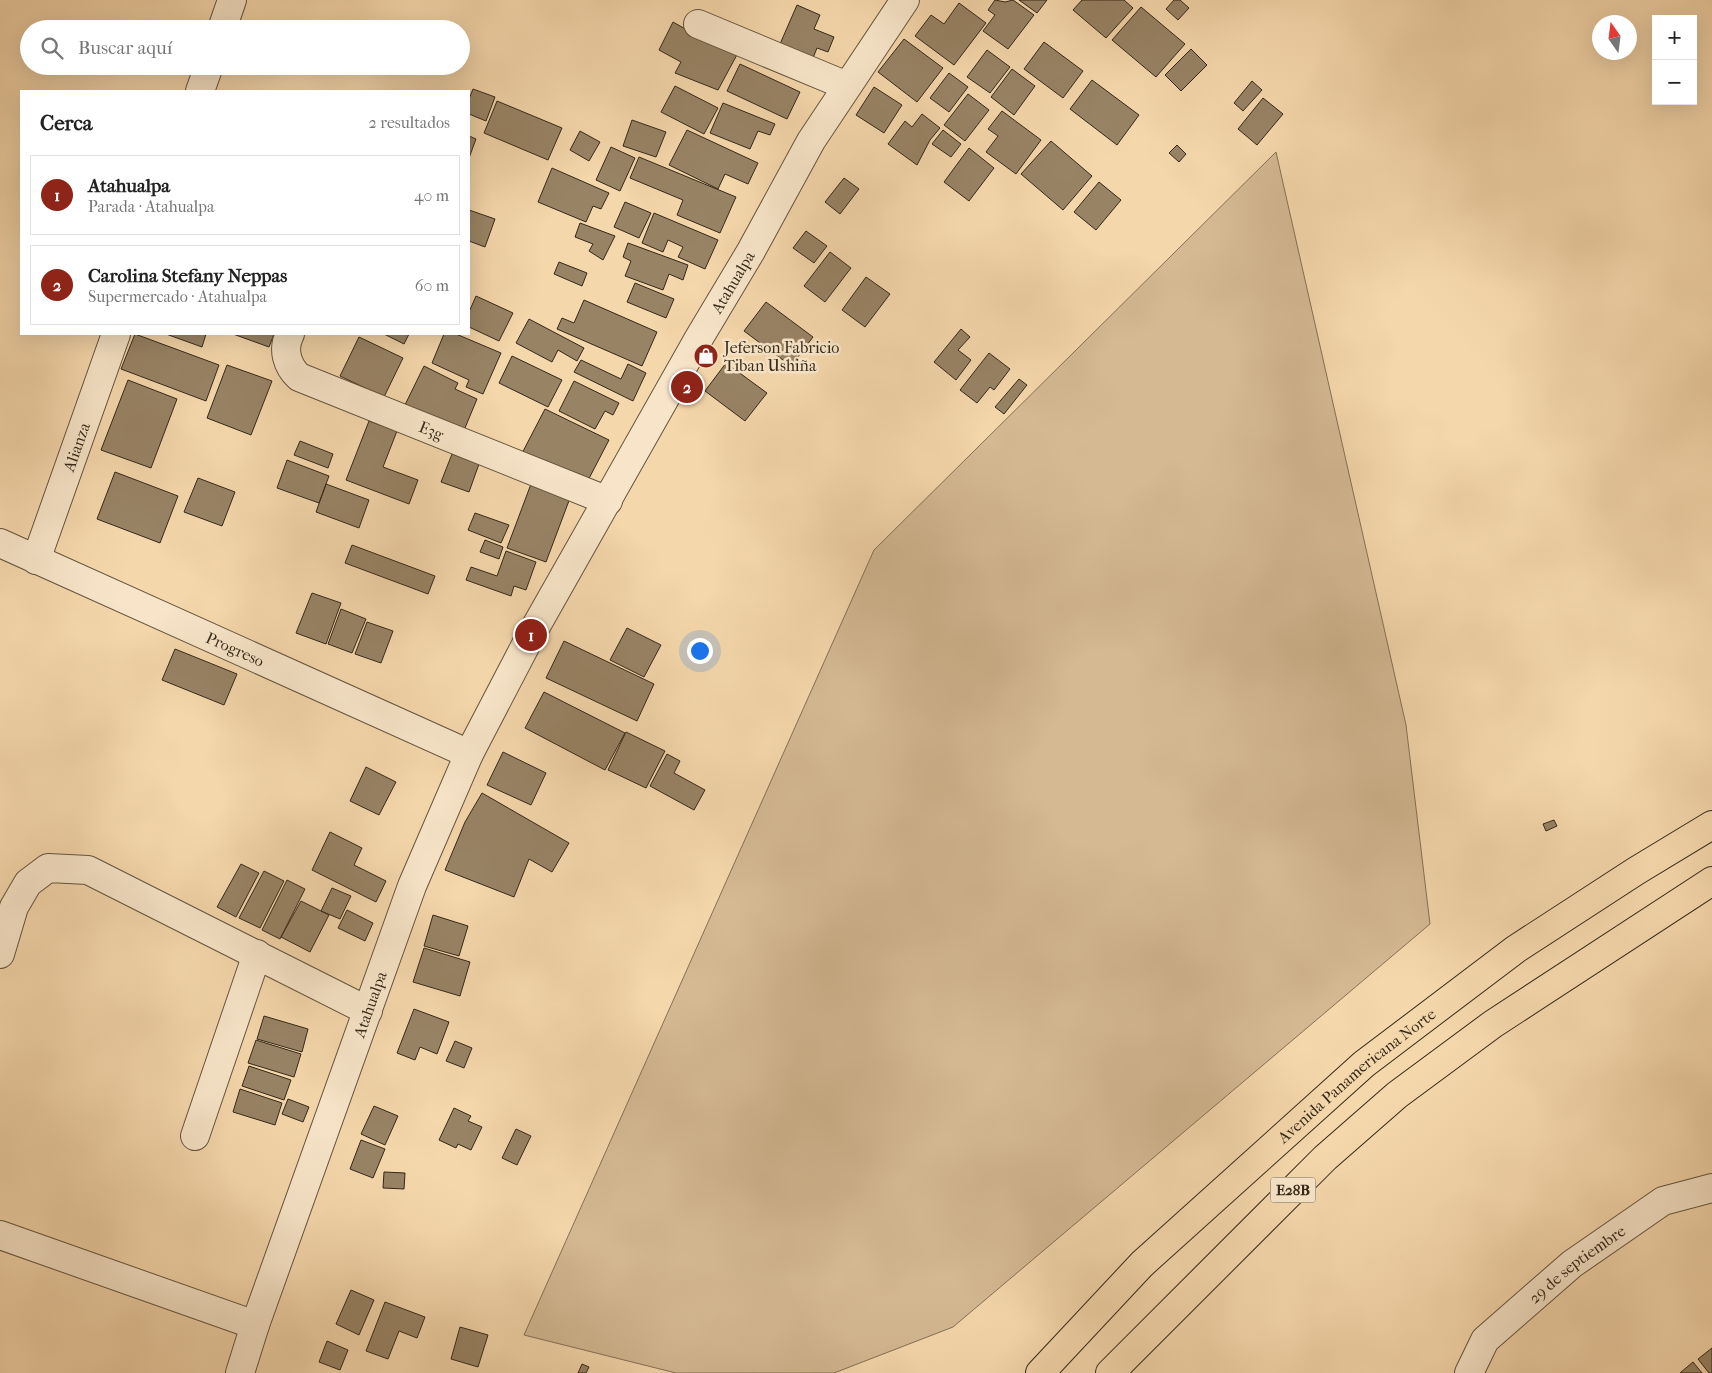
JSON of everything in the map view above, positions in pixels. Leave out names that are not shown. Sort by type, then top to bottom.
[{"type":"highway","name":"Avenida Panamericana Norte","points":[[1040,1373],[1142,1264],[1364,1064],[1516,949],[1636,871],[1712,825]]},
{"type":"highway","name":"E28B","points":[[1110,1373],[1325,1158],[1398,1095],[1493,1024],[1712,881]]},
{"type":"street","points":[[225,20],[232,0]]},
{"type":"street","name":"Atahualpa","points":[[240,1373],[255,1325],[412,886],[468,754],[531,635],[811,140],[905,0]]},
{"type":"street","points":[[698,24],[847,86]]},
{"type":"street","points":[[200,90],[206,75]]},
{"type":"street","name":"Alianza","points":[[36,560],[116,335]]},
{"type":"street","name":"E3g","points":[[290,335],[286,359],[291,369],[299,377],[608,501]]},
{"type":"street","name":"Progreso","points":[[2,550],[36,560],[468,754]]},
{"type":"street","points":[[0,954],[14,908],[28,883],[48,868],[88,870],[368,1011]]},
{"type":"street","points":[[195,1136],[257,954]]},
{"type":"street","name":"29 de septiembre","points":[[1469,1373],[1485,1340],[1572,1264],[1663,1201],[1712,1188]]},
{"type":"street","points":[[0,1235],[255,1325]]},
{"type":"shaded area","points":[[1276,152],[1406,725],[1430,924],[953,1327],[834,1373],[676,1373],[524,1335],[874,550]]},
{"type":"building","points":[[995,0],[1005,2],[1013,0],[1034,15],[1008,49],[983,31],[995,15],[988,10]]},
{"type":"building","points":[[1019,0],[1047,0],[1037,13]]},
{"type":"building","points":[[1082,0],[1124,0],[1133,8],[1106,38],[1073,10]]},
{"type":"building","points":[[1174,0],[1180,0],[1189,8],[1178,20],[1166,9]]},
{"type":"building","points":[[959,3],[986,23],[954,65],[915,36],[931,15],[944,24]]},
{"type":"building","points":[[797,5],[820,15],[814,29],[834,37],[828,52],[817,48],[813,58],[780,44]]},
{"type":"building","points":[[1141,7],[1185,44],[1156,77],[1112,40]]},
{"type":"building","points":[[673,22],[696,35],[739,51],[718,90],[675,73],[681,62],[659,50]]},
{"type":"building","points":[[904,39],[943,68],[917,102],[878,72]]},
{"type":"building","points":[[1044,42],[1083,71],[1063,98],[1024,69]]},
{"type":"building","points":[[1191,49],[1207,65],[1181,91],[1165,75]]},
{"type":"building","points":[[987,50],[1010,67],[990,93],[967,77]]},
{"type":"building","points":[[740,64],[800,92],[787,119],[727,91]]},
{"type":"building","points":[[1012,69],[1035,86],[1014,115],[991,97]]},
{"type":"building","points":[[949,73],[968,87],[949,112],[930,98]]},
{"type":"building","points":[[1092,80],[1139,115],[1117,145],[1070,109]]},
{"type":"building","points":[[1252,81],[1262,90],[1243,111],[1234,103]]},
{"type":"building","points":[[675,86],[718,108],[704,134],[661,112]]},
{"type":"building","points":[[874,87],[902,105],[884,133],[856,115]]},
{"type":"building","points":[[473,89],[495,97],[486,121],[470,114],[470,96]]},
{"type":"building","points":[[968,94],[989,110],[965,141],[944,125]]},
{"type":"building","points":[[1263,98],[1283,114],[1257,145],[1238,129]]},
{"type":"building","points":[[497,101],[562,128],[548,160],[484,133]]},
{"type":"building","points":[[723,103],[775,124],[770,135],[758,131],[750,149],[710,133]]},
{"type":"building","points":[[1002,111],[1041,140],[1016,174],[986,152],[998,136],[988,129]]},
{"type":"building","points":[[922,114],[940,128],[930,140],[917,165],[888,144],[905,121],[912,127]]},
{"type":"building","points":[[632,120],[666,132],[656,157],[623,146]]},
{"type":"building","points":[[687,130],[758,163],[748,184],[725,174],[718,189],[669,165]]},
{"type":"building","points":[[943,130],[961,144],[951,157],[932,144]]},
{"type":"building","points":[[580,131],[600,142],[589,161],[570,150]]},
{"type":"building","points":[[470,136],[476,139],[470,155]]},
{"type":"building","points":[[1051,141],[1092,176],[1063,210],[1021,174]]},
{"type":"building","points":[[1177,145],[1186,154],[1179,162],[1169,153]]},
{"type":"building","points":[[611,147],[635,158],[620,191],[596,180]]},
{"type":"building","points":[[969,148],[994,168],[969,201],[944,182]]},
{"type":"building","points":[[639,157],[736,197],[720,233],[677,215],[683,200],[630,178]]},
{"type":"building","points":[[552,168],[609,193],[601,209],[593,206],[586,222],[538,202]]},
{"type":"building","points":[[844,178],[859,189],[840,214],[825,202]]},
{"type":"building","points":[[1099,182],[1121,200],[1096,230],[1074,212]]},
{"type":"building","points":[[625,202],[651,213],[639,238],[614,227]]},
{"type":"building","points":[[470,210],[495,219],[485,247],[470,241]]},
{"type":"building","points":[[654,213],[718,240],[705,269],[678,257],[683,247],[668,240],[663,252],[642,243]]},
{"type":"building","points":[[580,223],[615,236],[603,260],[589,251],[593,244],[575,237]]},
{"type":"building","points":[[806,231],[827,246],[814,263],[793,248]]},
{"type":"building","points":[[628,243],[688,265],[683,280],[669,274],[663,290],[625,276],[631,261],[623,257]]},
{"type":"building","points":[[830,252],[851,268],[825,302],[804,286]]},
{"type":"building","points":[[559,262],[587,273],[582,286],[554,274]]},
{"type":"building","points":[[866,277],[890,294],[865,327],[842,310]]},
{"type":"building","points":[[635,283],[674,299],[666,318],[627,302]]},
{"type":"building","points":[[476,296],[513,313],[499,341],[470,327],[470,310]]},
{"type":"building","points":[[584,300],[657,332],[642,366],[557,329],[562,318],[574,323]]},
{"type":"building","points":[[766,302],[813,337],[791,366],[744,331]]},
{"type":"building","points":[[529,319],[584,348],[577,361],[558,350],[552,362],[516,343]]},
{"type":"building","points":[[961,329],[970,337],[958,350],[971,360],[956,380],[934,362]]},
{"type":"building","points":[[135,335],[219,365],[206,401],[121,369]]},
{"type":"building","points":[[169,335],[206,335],[202,347]]},
{"type":"building","points":[[236,335],[274,335],[269,347]]},
{"type":"building","points":[[386,335],[408,335],[404,344]]},
{"type":"building","points":[[444,335],[458,335],[501,353],[483,394],[466,387],[469,380],[432,363]]},
{"type":"building","points":[[359,337],[403,358],[384,397],[340,376]]},
{"type":"building","points":[[989,353],[1010,369],[994,390],[990,387],[977,403],[960,390]]},
{"type":"building","points":[[512,356],[562,380],[548,407],[499,383]]},
{"type":"building","points":[[581,360],[621,379],[628,364],[646,373],[633,401],[574,372]]},
{"type":"building","points":[[726,363],[767,393],[745,421],[705,391]]},
{"type":"building","points":[[227,365],[272,381],[251,435],[207,418]]},
{"type":"building","points":[[424,366],[458,383],[455,389],[477,399],[460,440],[401,413]]},
{"type":"building","points":[[1019,379],[1027,385],[1004,414],[995,407]]},
{"type":"building","points":[[128,380],[177,399],[151,468],[101,450]]},
{"type":"building","points":[[574,381],[619,403],[613,415],[605,411],[595,429],[559,411]]},
{"type":"building","points":[[545,409],[609,440],[583,490],[519,459]]},
{"type":"building","points":[[369,421],[397,431],[383,467],[418,480],[409,504],[346,480]]},
{"type":"building","points":[[300,441],[333,454],[328,468],[294,455]]},
{"type":"building","points":[[452,454],[479,464],[469,492],[441,482]]},
{"type":"building","points":[[287,460],[329,476],[319,503],[277,488]]},
{"type":"building","points":[[115,472],[178,496],[160,543],[97,519]]},
{"type":"building","points":[[198,478],[235,492],[222,526],[184,512]]},
{"type":"building","points":[[326,484],[369,500],[359,528],[316,512]]},
{"type":"building","points":[[531,484],[570,498],[546,562],[507,548]]},
{"type":"building","points":[[475,513],[509,525],[501,543],[468,530]]},
{"type":"building","points":[[485,540],[503,547],[499,559],[480,552]]},
{"type":"building","points":[[352,545],[435,576],[428,594],[345,563]]},
{"type":"building","points":[[506,551],[536,562],[526,590],[514,586],[511,596],[466,580],[471,567],[497,576]]},
{"type":"building","points":[[312,593],[341,603],[326,644],[296,633]]},
{"type":"building","points":[[341,609],[366,619],[352,653],[328,644]]},
{"type":"building","points":[[367,622],[393,631],[381,663],[355,654]]},
{"type":"building","points":[[627,628],[661,645],[644,677],[610,660]]},
{"type":"building","points":[[564,641],[654,684],[637,721],[546,678]]},
{"type":"building","points":[[175,649],[237,674],[224,705],[162,680]]},
{"type":"building","points":[[544,692],[625,733],[605,770],[525,728]]},
{"type":"building","points":[[626,732],[665,751],[646,788],[608,770]]},
{"type":"building","points":[[503,752],[546,773],[531,805],[487,785]]},
{"type":"building","points":[[667,754],[680,761],[674,773],[705,790],[694,810],[650,786]]},
{"type":"building","points":[[366,767],[396,782],[379,815],[350,801]]},
{"type":"building","points":[[482,793],[569,843],[552,872],[529,859],[514,897],[445,870],[465,822]]},
{"type":"building","points":[[1554,820],[1557,826],[1546,831],[1543,824]]},
{"type":"building","points":[[330,832],[362,848],[354,865],[386,881],[376,902],[312,870]]},
{"type":"building","points":[[241,864],[259,873],[236,917],[217,907]]},
{"type":"building","points":[[264,871],[284,881],[260,928],[239,918]]},
{"type":"building","points":[[287,880],[305,889],[280,939],[262,930]]},
{"type":"building","points":[[332,888],[351,896],[340,919],[321,911]]},
{"type":"building","points":[[301,901],[329,915],[310,952],[281,937]]},
{"type":"building","points":[[347,910],[373,923],[365,941],[338,928]]},
{"type":"building","points":[[433,915],[468,926],[459,956],[424,946]]},
{"type":"building","points":[[424,948],[470,962],[460,996],[413,982]]},
{"type":"building","points":[[414,1009],[449,1022],[437,1054],[420,1047],[415,1060],[397,1053]]},
{"type":"building","points":[[264,1016],[308,1029],[302,1052],[257,1039]]},
{"type":"building","points":[[256,1040],[301,1054],[294,1077],[248,1063]]},
{"type":"building","points":[[455,1041],[472,1048],[464,1068],[446,1061]]},
{"type":"building","points":[[249,1066],[291,1080],[284,1100],[242,1086]]},
{"type":"building","points":[[240,1089],[282,1103],[275,1125],[233,1112]]},
{"type":"building","points":[[288,1099],[309,1107],[303,1122],[282,1114]]},
{"type":"building","points":[[374,1106],[398,1116],[385,1145],[361,1134]]},
{"type":"building","points":[[454,1108],[471,1116],[468,1121],[482,1127],[471,1150],[458,1144],[456,1148],[439,1140]]},
{"type":"building","points":[[516,1129],[531,1136],[517,1165],[502,1158]]},
{"type":"building","points":[[361,1140],[385,1149],[373,1178],[350,1169]]},
{"type":"building","points":[[384,1172],[405,1173],[404,1189],[383,1188]]},
{"type":"building","points":[[351,1290],[374,1300],[359,1335],[336,1324]]},
{"type":"building","points":[[385,1302],[425,1317],[417,1338],[399,1331],[388,1359],[366,1351]]},
{"type":"building","points":[[460,1327],[488,1335],[478,1367],[451,1359]]},
{"type":"building","points":[[327,1341],[348,1350],[340,1370],[319,1362]]},
{"type":"building","points":[[1712,1348],[1712,1373],[1709,1373],[1698,1359]]},
{"type":"building","points":[[1693,1362],[1702,1373],[1680,1373]]},
{"type":"building","points":[[582,1364],[589,1367],[586,1373],[578,1373]]},
{"type":"place","name":"Jeferson Fabricio Tiban Ushiña","points":[[706,356]]},
{"type":"place","name":"Carolina Stefany Neppas","points":[[687,387]]},
{"type":"place","name":"Atahualpa","points":[[531,635]]}]
